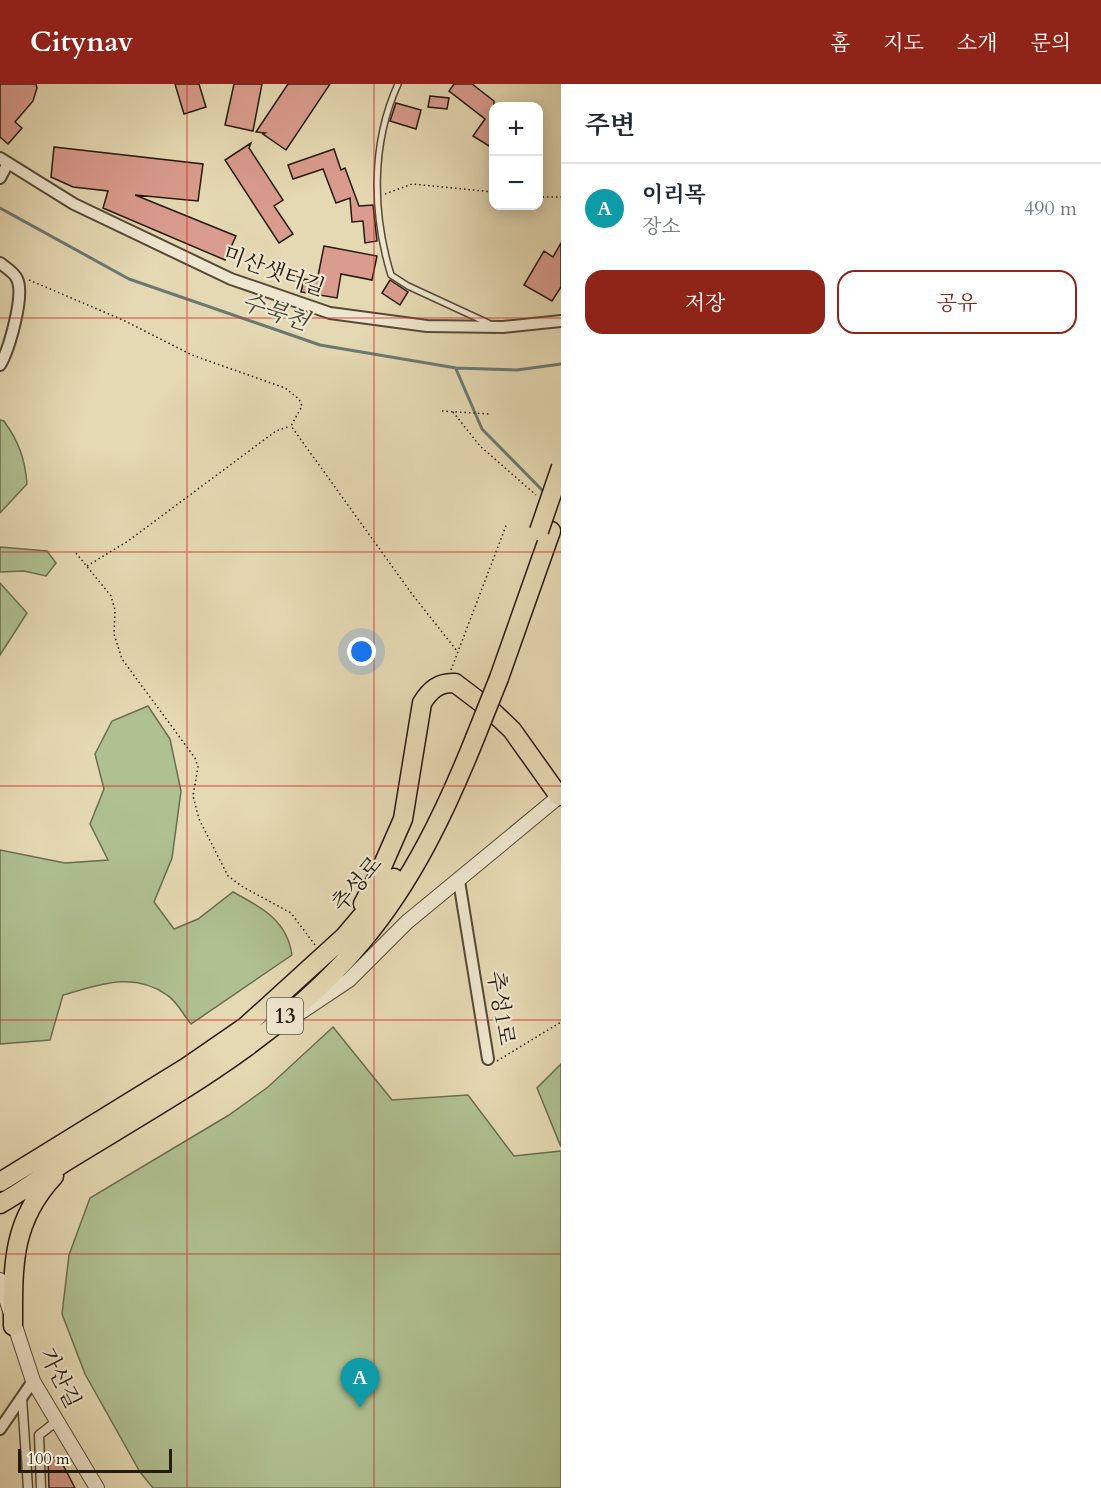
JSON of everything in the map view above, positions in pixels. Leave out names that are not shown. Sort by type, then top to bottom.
[{"type":"main road","name":"추성로","points":[[0,1204],[70,1158],[204,1078],[261,1037],[314,991],[362,942],[386,910],[449,803],[471,733],[545,531],[561,467]]},
{"type":"main road","name":"추성로","points":[[545,531],[561,504]]},
{"type":"main road","points":[[344,937],[378,876],[403,819],[422,703],[429,691],[451,682],[492,711],[512,730],[560,795]]},
{"type":"main road","name":"추성로","points":[[0,1182],[187,1067],[245,1027],[344,937],[404,865],[471,733]]},
{"type":"main road","points":[[0,1167],[10,1161],[53,1149]]},
{"type":"main road","points":[[14,1326],[13,1265],[20,1236],[39,1192],[70,1158]]},
{"type":"street","name":"미산샛터길","points":[[3,168],[231,279],[330,313],[427,327],[503,327],[561,321]]},
{"type":"street","points":[[0,263],[17,278],[18,307],[0,365]]},
{"type":"street","points":[[261,1037],[349,980],[407,922],[560,795]]},
{"type":"street","name":"추성1로","points":[[459,881],[488,1059]]},
{"type":"street","name":"가산길","points":[[0,1280],[33,1381],[97,1488]]},
{"type":"street","points":[[0,1430],[33,1381]]},
{"type":"street","points":[[22,1398],[28,1488]]},
{"type":"street","points":[[41,1488],[39,1435],[57,1421]]},
{"type":"lane","points":[[398,84],[382,133],[376,199],[381,242],[391,275],[481,321],[503,327]]},
{"type":"path","points":[[376,199],[412,184],[489,192]]},
{"type":"path","points":[[543,197],[561,197]]},
{"type":"path","points":[[17,278],[36,281],[192,355],[285,388],[299,399],[302,406],[291,426],[276,431],[128,541],[86,567]]},
{"type":"path","points":[[442,411],[489,414]]},
{"type":"path","points":[[453,412],[480,446],[541,499]]},
{"type":"path","points":[[291,426],[412,594],[457,651]]},
{"type":"path","points":[[451,682],[450,673],[457,651],[507,523]]},
{"type":"path","points":[[76,553],[111,596],[115,610],[114,634],[122,659],[195,758],[198,767],[193,796],[199,819],[228,876],[243,887],[291,913],[322,956]]},
{"type":"path","name":"추성1로","points":[[488,1059],[500,1062],[561,1022]]},
{"type":"green space","points":[[0,420],[4,421],[14,436],[23,459],[27,484],[0,513]]},
{"type":"green space","points":[[0,547],[47,551],[56,563],[46,576],[24,571],[0,572]]},
{"type":"green space","points":[[0,583],[27,613],[0,655]]},
{"type":"green space","points":[[148,706],[170,739],[181,791],[172,858],[154,902],[174,929],[198,919],[233,892],[263,909],[279,924],[285,932],[292,955],[191,1024],[167,995],[141,983],[116,982],[63,995],[50,1040],[0,1044],[0,850],[65,863],[108,860],[90,824],[104,789],[95,754],[112,721]]},
{"type":"green space","points":[[333,1027],[392,1100],[468,1095],[514,1156],[561,1151],[561,1488],[153,1488],[140,1472],[85,1374],[62,1314],[69,1255],[90,1198],[229,1115],[268,1087]]},
{"type":"green space","points":[[561,1064],[561,1147],[537,1088]]},
{"type":"building","points":[[0,84],[36,84],[37,88],[33,101],[15,122],[22,128],[8,144],[0,137]]},
{"type":"building","points":[[175,84],[199,84],[206,107],[184,114]]},
{"type":"building","points":[[234,84],[262,84],[253,131],[225,125]]},
{"type":"building","points":[[288,84],[330,84],[286,150],[263,134],[265,133],[256,132]]},
{"type":"building","points":[[454,84],[472,84],[494,101],[489,102],[489,146],[473,136],[485,119],[449,91]]},
{"type":"building","points":[[430,96],[449,98],[447,109],[428,107]]},
{"type":"building","points":[[396,103],[421,110],[416,129],[390,121]]},
{"type":"building","points":[[251,143],[249,148],[283,200],[274,206],[293,234],[279,243],[225,160]]},
{"type":"building","points":[[54,147],[203,164],[198,201],[135,195],[236,236],[225,260],[103,208],[108,191],[73,187],[51,177]]},
{"type":"building","points":[[334,149],[341,170],[345,168],[359,206],[373,205],[377,241],[365,243],[363,221],[352,222],[350,198],[336,203],[323,169],[293,179],[288,165]]},
{"type":"building","points":[[561,243],[561,287],[552,301],[524,285],[544,251],[553,257]]},
{"type":"building","points":[[324,246],[377,256],[372,280],[341,274],[337,298],[301,292],[304,279],[317,281]]},
{"type":"building","points":[[390,280],[408,292],[400,305],[382,293]]},
{"type":"building","points":[[59,1457],[75,1488],[49,1488],[48,1458]]},
{"type":"waterway","name":"수북천","points":[[0,208],[129,279],[320,345],[456,368],[517,370],[561,364]]},
{"type":"waterway","points":[[456,369],[482,429],[545,493]]},
{"type":"place","name":"이리목","points":[[360,1408]]}]
